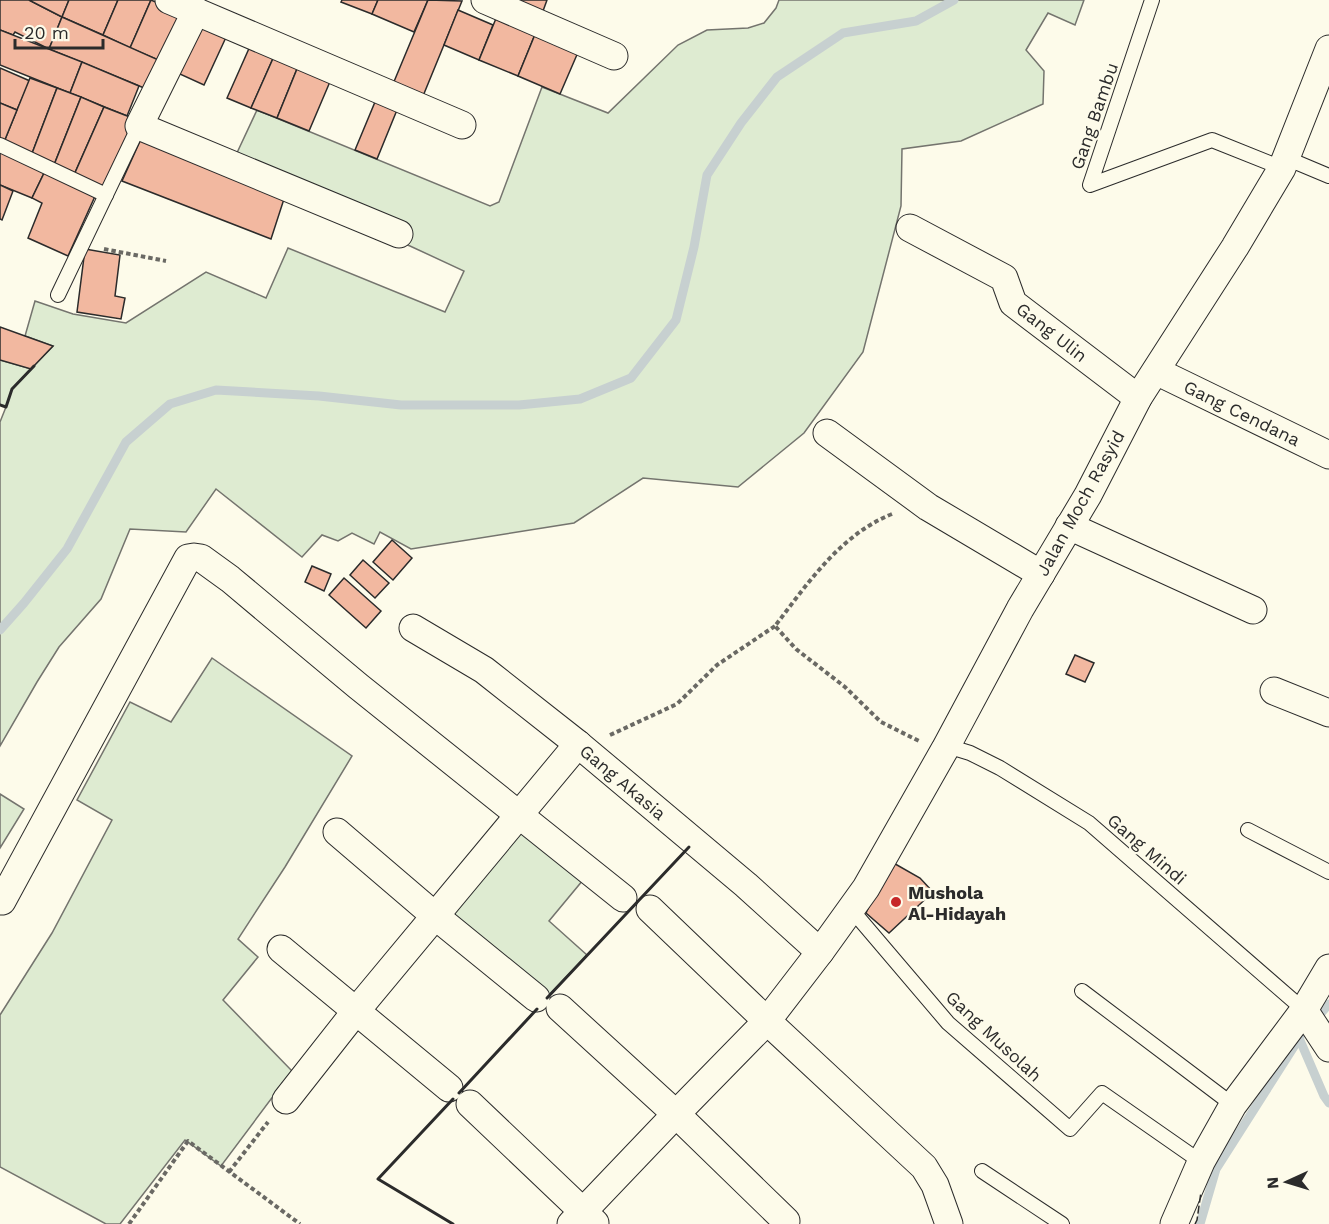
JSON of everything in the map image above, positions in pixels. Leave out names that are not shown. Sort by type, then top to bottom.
[{"type":"street","points":[[485,0],[614,56]]},
{"type":"street","points":[[399,234],[139,126],[182,4],[462,125]]},
{"type":"street","name":"Jalan Moch Rasyid","points":[[584,1219],[676,1113],[767,1021],[866,888],[945,749],[1020,609],[1088,495],[1138,398],[1235,247],[1284,163],[1329,49]]},
{"type":"street","name":"Gang Ulin","points":[[910,228],[1004,278],[1013,303],[1138,398]]},
{"type":"street","name":"Gang Cendana","points":[[1156,371],[1329,455]]},
{"type":"street","points":[[827,433],[928,507],[1041,573]]},
{"type":"street","points":[[1069,526],[1253,609]]},
{"type":"street","points":[[2,901],[188,558],[194,556],[201,558],[230,579],[358,686],[623,898]]},
{"type":"street","name":"Gang Akasia","points":[[413,628],[483,670],[578,744],[746,885],[820,952]]},
{"type":"street","points":[[1274,691],[1329,714]]},
{"type":"street","points":[[286,1100],[356,1011],[578,744]]},
{"type":"street","points":[[336,832],[435,915],[548,1003],[676,1113],[786,1221]]},
{"type":"street","points":[[650,909],[924,1167],[935,1185],[949,1224]]},
{"type":"street","points":[[282,949],[449,1088]]},
{"type":"street","points":[[1174,1224],[1201,1162],[1233,1105],[1315,1027],[1329,968]]},
{"type":"street","points":[[470,1104],[584,1219]]},
{"type":"lane","name":"Gang Bambu","points":[[1152,0],[1090,185],[1212,140],[1284,163]]},
{"type":"lane","points":[[58,295],[139,126]]},
{"type":"lane","points":[[0,145],[106,195]]},
{"type":"lane","points":[[1284,163],[1329,176]]},
{"type":"lane","name":"Gang Mindi","points":[[945,749],[957,749],[970,753],[1000,768],[1089,823],[1315,1027]]},
{"type":"lane","points":[[1248,830],[1329,872]]},
{"type":"lane","name":"Gang Musolah","points":[[851,909],[948,1023],[1070,1130],[1102,1093],[1201,1162]]},
{"type":"lane","points":[[1082,991],[1233,1105]]},
{"type":"lane","points":[[982,1171],[1062,1224]]},
{"type":"path","points":[[82,245],[166,261]]},
{"type":"path","points":[[578,744],[601,740],[677,704],[717,665],[776,626],[822,564],[852,537],[880,519],[905,509],[928,507]]},
{"type":"path","points":[[776,626],[796,649],[845,687],[881,722],[913,739],[945,749]]},
{"type":"path","points":[[229,1172],[286,1100]]},
{"type":"path","points":[[129,1224],[188,1141],[300,1224]]},
{"type":"green space","points":[[779,0],[1084,0],[1075,25],[1048,13],[1026,50],[1044,71],[1043,104],[961,141],[902,149],[901,206],[863,352],[804,433],[738,487],[643,478],[574,523],[411,549],[380,532],[374,544],[352,533],[338,541],[322,535],[302,557],[216,489],[186,532],[130,529],[101,599],[59,647],[0,746],[0,422],[6,407],[0,405],[0,360],[31,369],[53,346],[25,336],[35,301],[73,314],[126,323],[206,272],[266,298],[288,248],[445,312],[464,271],[410,246],[228,172],[257,110],[490,206],[499,202],[542,87],[608,113],[678,45],[707,30],[748,28],[764,23],[776,8]]},
{"type":"green space","points":[[212,658],[352,756],[285,867],[238,939],[258,957],[223,1000],[292,1071],[221,1166],[185,1140],[120,1224],[106,1224],[0,1167],[0,1015],[52,933],[112,820],[77,800],[130,702],[171,722]]},
{"type":"green space","points":[[0,794],[24,809],[0,848]]},
{"type":"green space","points":[[522,830],[583,880],[549,921],[587,955],[549,995],[451,915]]},
{"type":"building","points":[[0,0],[29,0],[62,17],[49,49],[15,32],[13,35],[0,30]]},
{"type":"building","points":[[29,0],[69,0],[62,17]]},
{"type":"building","points":[[69,0],[118,0],[103,35],[62,17]]},
{"type":"building","points":[[118,0],[151,0],[130,48],[103,35]]},
{"type":"building","points":[[151,0],[186,15],[163,62],[130,48]]},
{"type":"building","points":[[342,0],[378,0],[372,14],[341,2]]},
{"type":"building","points":[[378,0],[428,0],[414,32],[372,14]]},
{"type":"building","points":[[428,0],[462,1],[423,96],[393,84]]},
{"type":"building","points":[[515,0],[547,0],[543,11]]},
{"type":"building","points":[[458,10],[493,25],[479,60],[444,45]]},
{"type":"building","points":[[497,16],[536,32],[518,76],[479,60]]},
{"type":"building","points":[[62,17],[163,62],[149,90],[49,49]]},
{"type":"building","points":[[196,19],[228,33],[204,85],[171,70]]},
{"type":"building","points":[[0,30],[82,62],[70,93],[0,65]]},
{"type":"building","points":[[536,32],[579,50],[560,94],[518,76]]},
{"type":"building","points":[[251,44],[275,54],[251,108],[227,98]]},
{"type":"building","points":[[275,54],[299,64],[277,118],[251,108]]},
{"type":"building","points":[[82,62],[139,86],[127,116],[70,93]]},
{"type":"building","points":[[299,64],[332,77],[309,131],[277,118]]},
{"type":"building","points":[[0,68],[30,81],[17,110],[0,103]]},
{"type":"building","points":[[30,78],[57,88],[31,156],[4,142]]},
{"type":"building","points":[[57,88],[81,97],[54,165],[31,156]]},
{"type":"building","points":[[81,97],[104,107],[74,175],[54,165]]},
{"type":"building","points":[[375,102],[397,110],[377,159],[355,150]]},
{"type":"building","points":[[0,103],[17,110],[4,142],[0,140]]},
{"type":"building","points":[[104,107],[135,119],[102,188],[74,175]]},
{"type":"building","points":[[141,139],[284,199],[271,239],[122,181]]},
{"type":"building","points":[[2,149],[46,169],[32,198],[0,185]]},
{"type":"building","points":[[46,169],[96,194],[68,256],[28,238],[42,203],[32,198]]},
{"type":"building","points":[[0,185],[13,191],[2,220],[0,219]]},
{"type":"building","points":[[85,249],[120,255],[115,296],[125,298],[121,319],[77,312]]},
{"type":"building","points":[[0,327],[53,346],[31,369],[0,360]]},
{"type":"building","points":[[392,540],[412,558],[393,580],[373,562]]},
{"type":"building","points":[[363,560],[389,583],[375,598],[350,575]]},
{"type":"building","points":[[312,566],[331,574],[324,591],[305,582]]},
{"type":"building","points":[[344,578],[381,611],[366,628],[329,595]]},
{"type":"building","points":[[1075,655],[1094,663],[1085,682],[1066,674]]},
{"type":"building","name":"Mushola Al-Hidayah","points":[[890,861],[920,878],[933,892],[889,933],[866,913]]},
{"type":"waterway","points":[[0,630],[67,549],[126,442],[170,404],[216,390],[319,396],[401,405],[519,405],[580,399],[631,378],[676,320],[694,247],[707,175],[741,123],[777,77],[843,33],[916,21],[954,0]]},
{"type":"waterway","points":[[1315,1020],[1329,1004]]},
{"type":"waterway","points":[[1200,1224],[1216,1169],[1300,1037]]},
{"type":"waterway","points":[[1299,1038],[1329,1103]]},
{"type":"fence","points":[[1195,1224],[1201,1192]]},
{"type":"wall","points":[[0,405],[6,407],[12,389],[34,366]]},
{"type":"wall","points":[[547,998],[689,847]]},
{"type":"wall","points":[[459,1093],[537,1009]]},
{"type":"wall","points":[[453,1099],[378,1179],[453,1224]]},
{"type":"place","name":"Mushola Al-Hidayah","points":[[896,902]]}]
